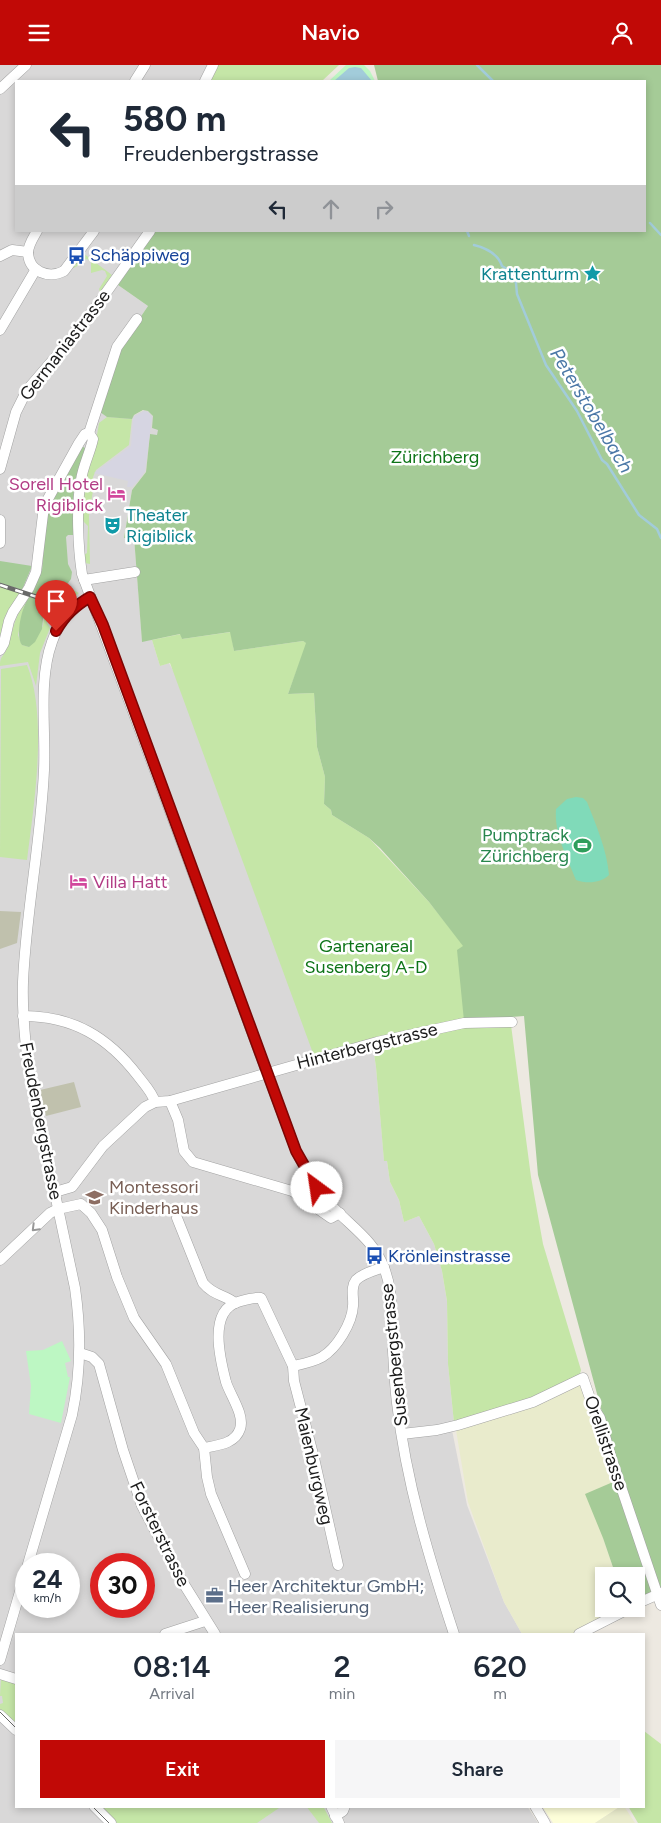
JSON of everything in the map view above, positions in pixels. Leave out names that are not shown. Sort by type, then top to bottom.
[{"type":"street","points":[[0,89],[26,65]]},
{"type":"street","points":[[136,80],[145,65]]},
{"type":"street","points":[[206,80],[213,65]]},
{"type":"street","points":[[36,232],[28,252],[32,265],[49,275],[60,273],[66,268],[93,232]]},
{"type":"street","name":"Germaniastrasse","points":[[0,469],[16,412],[27,390],[71,339],[149,232]]},
{"type":"street","points":[[0,256],[12,250],[28,252]]},
{"type":"street","points":[[0,330],[36,269]]},
{"type":"street","points":[[0,651],[13,612],[29,588],[36,572],[44,506],[79,443],[85,434],[89,433],[117,347],[137,319]]},
{"type":"street","points":[[89,433],[93,439],[82,473],[80,492],[80,559],[90,597]]},
{"type":"street","points":[[0,520],[0,543]]},
{"type":"street","points":[[84,580],[135,573]]},
{"type":"street","name":"Freudenbergstrasse","points":[[31,1553],[72,1415],[76,1396],[80,1353],[78,1310],[25,1046],[23,982],[44,771],[46,665],[52,641],[62,620],[77,605],[90,597]]},
{"type":"street","name":"Susenbergstrasse","points":[[90,597],[103,625],[301,1161],[317,1188],[362,1233],[384,1267],[390,1289],[397,1403],[408,1474],[418,1517],[454,1633]]},
{"type":"street","points":[[24,1016],[59,1019],[88,1031],[113,1049],[129,1065],[150,1092],[155,1102],[146,1107],[103,1146],[72,1187],[55,1191]]},
{"type":"street","name":"Hinterbergstrasse","points":[[155,1102],[170,1101],[377,1042],[479,1021],[512,1022]]},
{"type":"street","points":[[170,1101],[178,1120],[184,1151],[193,1162],[292,1191],[331,1218],[340,1213]]},
{"type":"street","points":[[0,1260],[46,1217],[58,1209],[83,1205],[97,1221],[106,1239],[117,1277],[134,1318],[166,1364],[194,1433],[204,1448],[211,1494],[235,1562],[245,1574]]},
{"type":"street","points":[[177,1217],[203,1283],[217,1295],[234,1303]]},
{"type":"street","points":[[204,1448],[230,1441],[237,1434],[241,1425],[226,1382],[221,1359],[218,1331],[220,1319],[224,1312],[234,1303],[257,1298],[262,1299],[293,1366],[315,1360],[324,1356],[344,1333],[351,1318],[354,1303],[352,1289],[355,1282],[364,1275],[384,1267]]},
{"type":"street","name":"Forsterstrasse","points":[[80,1353],[92,1357],[99,1364],[123,1451],[140,1500],[173,1565],[213,1633]]},
{"type":"street","name":"Maienburgweg","points":[[293,1366],[294,1381],[338,1565]]},
{"type":"street","name":"Orellistrasse","points":[[402,1434],[437,1430],[532,1402],[583,1378],[593,1407],[600,1418],[610,1457],[659,1593],[661,1605]]},
{"type":"street","points":[[645,1600],[659,1593]]},
{"type":"street","points":[[0,1660],[15,1609]]},
{"type":"street","points":[[581,1633],[612,1617]]},
{"type":"street","points":[[167,1633],[205,1621]]},
{"type":"street","points":[[0,1674],[15,1679]]},
{"type":"street","points":[[0,1715],[15,1729]]},
{"type":"street","points":[[95,1808],[104,1821]]},
{"type":"street","points":[[536,1808],[545,1823]]},
{"type":"shaded area","points":[[0,65],[216,65],[208,80],[15,80],[15,232],[154,232],[118,285],[148,306],[125,340],[134,415],[144,410],[149,411],[158,430],[158,435],[150,435],[146,472],[132,490],[124,537],[134,536],[142,641],[152,640],[160,666],[169,663],[372,1040],[384,1160],[387,1161],[390,1182],[399,1200],[404,1222],[419,1216],[434,1244],[442,1271],[447,1301],[448,1364],[454,1423],[452,1430],[467,1505],[504,1602],[521,1633],[15,1633],[15,1808],[528,1808],[538,1823],[0,1823]]},
{"type":"shaded area","points":[[144,411],[148,412],[152,417],[145,471],[140,478],[132,487],[127,487],[128,481],[94,473],[131,446],[133,420],[135,416]]},
{"type":"shaded area","points":[[0,911],[21,912],[17,943],[0,949]]},
{"type":"shaded area","points":[[74,1082],[81,1107],[46,1116],[40,1090]]},
{"type":"shaded area","points":[[580,1382],[596,1422],[614,1482],[603,1538],[613,1567],[595,1567],[595,1617],[606,1617],[575,1633],[521,1633],[504,1602],[468,1502],[456,1430],[548,1401]]},
{"type":"shaded area","points":[[543,1808],[618,1808],[595,1823],[553,1823]]},
{"type":"shaded area","points":[[618,1808],[625,1808],[635,1823],[595,1823]]},
{"type":"green space","points":[[216,65],[339,65],[323,80],[208,80]]},
{"type":"green space","points":[[346,65],[364,65],[374,80],[330,80]]},
{"type":"green space","name":"Zürichberg","points":[[374,65],[661,65],[661,1598],[648,1595],[645,1596],[645,1567],[613,1567],[585,1494],[620,1479],[538,1175],[524,1016],[464,1021],[457,950],[463,946],[429,902],[380,848],[369,838],[332,815],[331,810],[324,804],[325,777],[317,747],[314,693],[288,694],[306,643],[303,641],[234,651],[230,632],[182,639],[180,634],[142,642],[134,537],[124,538],[132,490],[146,472],[150,434],[157,435],[158,430],[152,428],[153,416],[148,411],[143,410],[134,415],[132,419],[107,417],[100,412],[125,340],[148,306],[118,285],[154,232],[646,232],[646,80],[378,80]]},
{"type":"green space","points":[[83,253],[112,275],[100,292],[99,289],[107,276],[105,271],[91,273],[91,262],[87,259],[72,268]]},
{"type":"green space","points":[[107,417],[132,419],[129,445],[96,470],[93,477],[94,484],[89,516],[90,564],[85,563],[84,555],[87,553],[88,526],[83,521],[85,481],[99,423]]},
{"type":"green space","points":[[82,446],[85,448],[85,452],[74,489],[75,535],[68,535],[66,537],[68,564],[72,572],[71,579],[63,585],[60,600],[45,594],[44,598],[31,593],[42,570],[47,507]]},
{"type":"green space","points":[[0,561],[32,566],[22,590],[0,583]]},
{"type":"green space","points":[[0,586],[20,593],[5,616],[0,637]]},
{"type":"green space","points":[[70,588],[79,593],[62,608],[57,606],[61,590],[67,593]]},
{"type":"green space","points":[[30,596],[42,600],[41,604],[49,607],[43,619],[42,629],[35,642],[29,647],[22,645],[19,627],[22,613]]},
{"type":"green space","points":[[25,602],[18,635],[22,645],[29,647],[43,626],[44,617],[48,618],[47,623],[50,628],[40,653],[36,686],[28,662],[0,666],[16,619]]},
{"type":"green space","name":"Gartenareal Susenberg A-D","points":[[231,632],[234,651],[303,641],[307,643],[288,694],[314,693],[317,747],[325,777],[324,804],[331,810],[332,815],[369,838],[429,902],[464,946],[511,1025],[531,1177],[543,1244],[581,1370],[580,1374],[545,1395],[454,1423],[448,1364],[447,1301],[442,1271],[434,1244],[419,1216],[404,1222],[399,1200],[390,1182],[387,1161],[384,1161],[372,1040],[314,1056],[170,663],[160,666],[152,640],[181,634],[182,639]]},
{"type":"green space","points":[[27,665],[37,710],[38,735],[36,787],[27,860],[0,857],[1,669]]},
{"type":"green space","name":"Pumptrack Zürichberg","points":[[583,798],[587,802],[606,856],[609,875],[598,881],[585,882],[576,880],[559,836],[556,809],[567,799]]},
{"type":"green space","points":[[62,1341],[71,1361],[65,1363],[68,1377],[70,1377],[61,1423],[29,1414],[31,1386],[26,1351],[43,1350]]},
{"type":"green space","points":[[1,1678],[15,1681],[15,1724],[0,1709],[0,1704],[3,1703],[2,1696],[0,1696]]},
{"type":"green space","points":[[645,1732],[661,1744],[661,1823],[638,1823],[629,1808],[645,1808]]},
{"type":"green space","points":[[102,1808],[279,1808],[257,1823],[117,1823]]},
{"type":"green space","points":[[308,1808],[324,1808],[332,1823],[319,1823]]},
{"type":"water","points":[[349,68],[361,68],[371,80],[335,80]]},
{"type":"waterway","points":[[477,65],[492,80]]},
{"type":"waterway","points":[[650,223],[661,235]]},
{"type":"waterway","name":"Peterstobelbach","points":[[467,232],[469,236]]},
{"type":"waterway","name":"Peterstobelbach","points":[[474,245],[491,252],[498,258],[502,266],[510,271],[516,283],[517,294],[546,365],[577,411],[602,460],[607,464],[639,515],[657,529],[661,538]]},
{"type":"tram line","points":[[0,1712],[15,1727]]},
{"type":"tram line","points":[[94,1808],[109,1823]]},
{"type":"railway","points":[[0,585],[46,600]]},
{"type":"place","name":"Schäppiweg","points":[[76,255]]},
{"type":"place","name":"Krattenturm","points":[[593,274]]},
{"type":"place","name":"Sorell Hotel Rigiblick","points":[[117,494]]},
{"type":"place","name":"Theater Rigiblick","points":[[112,525]]},
{"type":"place","name":"Pumptrack Zürichberg","points":[[583,845]]},
{"type":"place","name":"Villa Hatt","points":[[79,882]]},
{"type":"place","name":"Montessori Kinderhaus","points":[[95,1197]]},
{"type":"place","name":"Krönleinstrasse","points":[[374,1256]]},
{"type":"place","name":"Heer Architektur GmbH; Heer Realisierung","points":[[214,1596]]},
{"type":"route","points":[[56,631],[68,613],[90,597],[103,625],[296,1151],[317,1188]]}]
